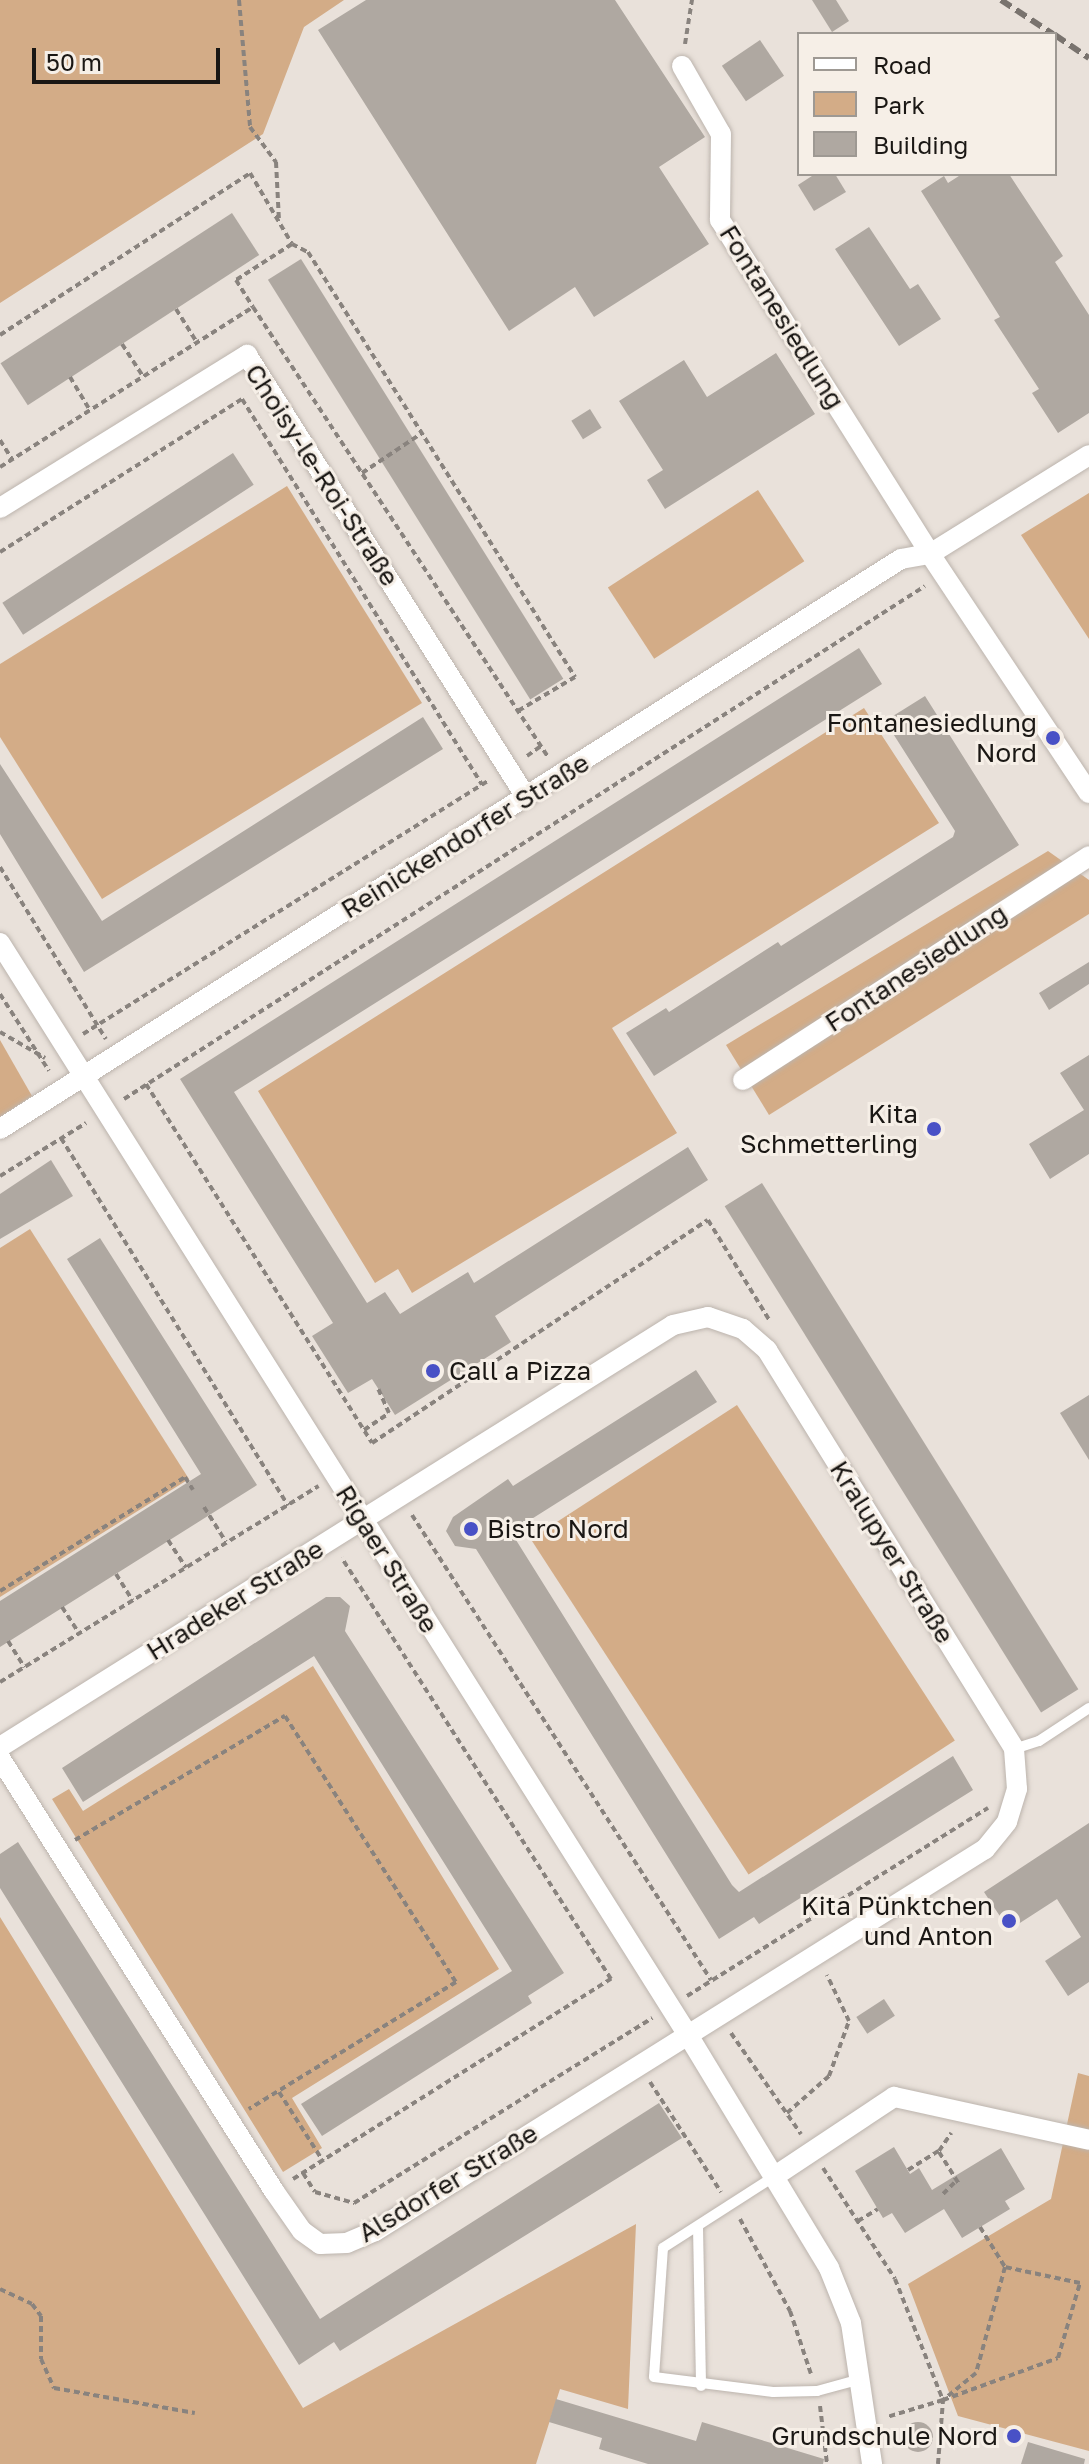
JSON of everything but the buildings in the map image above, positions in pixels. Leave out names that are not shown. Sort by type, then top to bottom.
[{"type":"street","name":"Fontanesiedlung","points":[[682,66],[721,134],[720,220],[930,554],[946,573],[1089,793]]},
{"type":"street","name":"Choisy-le-Roi-Straße","points":[[0,508],[247,355],[526,797]]},
{"type":"street","points":[[930,554],[1089,455]]},
{"type":"street","name":"Reinickendorfer Straße","points":[[1,1126],[117,1056],[901,559],[930,554]]},
{"type":"street","name":"Fontanesiedlung","points":[[743,1080],[1089,856]]},
{"type":"street","name":"Rigaer Straße","points":[[0,943],[688,2035],[829,2268],[851,2323],[872,2464]]},
{"type":"street","name":"Kralupyer Straße","points":[[673,1325],[708,1317],[743,1329],[767,1350],[1014,1749],[1017,1789],[1007,1822],[985,1849]]},
{"type":"street","name":"Hradeker Straße","points":[[0,1747],[673,1325]]},
{"type":"street","name":"Alsdorfer Straße","points":[[0,1758],[274,2191],[302,2231],[320,2244],[347,2243],[375,2231],[985,1849]]},
{"type":"street","points":[[775,2176],[894,2097],[1089,2140]]},
{"type":"lane","points":[[1014,1749],[1039,1741],[1089,1708]]},
{"type":"lane","points":[[775,2176],[663,2248],[654,2377],[701,2386],[817,2391],[861,2379]]},
{"type":"lane","points":[[698,2227],[701,2386]]},
{"type":"path","points":[[239,0],[250,127],[276,162],[280,224]]},
{"type":"path","points":[[682,66],[692,0]]},
{"type":"path","points":[[0,335],[250,173],[292,244],[308,252],[575,677],[518,711]]},
{"type":"path","points":[[236,280],[292,244]]},
{"type":"path","points":[[231,273],[253,307]]},
{"type":"path","points":[[176,309],[197,343]]},
{"type":"path","points":[[122,344],[143,376]]},
{"type":"path","points":[[70,377],[90,410]]},
{"type":"path","points":[[0,552],[266,384]]},
{"type":"path","points":[[242,399],[482,784]]},
{"type":"path","points":[[362,473],[422,433]]},
{"type":"path","points":[[0,440],[12,459]]},
{"type":"path","points":[[0,1176],[946,573]]},
{"type":"path","points":[[42,1059],[541,746]]},
{"type":"path","points":[[0,867],[117,1056]]},
{"type":"path","points":[[0,994],[61,1090]]},
{"type":"path","points":[[0,1032],[42,1059]]},
{"type":"path","points":[[146,1084],[372,1443],[708,1220],[782,1339],[767,1350]]},
{"type":"path","points":[[61,1138],[288,1505]]},
{"type":"path","points":[[364,1430],[389,1413],[378,1388]]},
{"type":"path","points":[[0,1682],[335,1475]]},
{"type":"path","points":[[0,1591],[185,1477],[193,1490]]},
{"type":"path","points":[[400,1497],[711,1980]]},
{"type":"path","points":[[204,1507],[226,1542]]},
{"type":"path","points":[[274,2191],[611,1979],[330,1539]]},
{"type":"path","points":[[168,1540],[186,1568]]},
{"type":"path","points":[[116,1574],[132,1600]]},
{"type":"path","points":[[62,1607],[79,1633]]},
{"type":"path","points":[[8,1641],[24,1667]]},
{"type":"path","points":[[59,1850],[285,1716],[456,1982],[230,2121]]},
{"type":"path","points":[[787,2113],[829,2076],[849,2021],[796,1927]]},
{"type":"path","points":[[719,2014],[895,2279],[943,2400],[938,2464]]},
{"type":"path","points":[[640,2067],[731,2207],[790,2311],[817,2391],[827,2464]]},
{"type":"path","points":[[279,2091],[323,2161]]},
{"type":"path","points":[[908,2170],[939,2151],[965,2112]]},
{"type":"path","points":[[939,2151],[958,2182],[943,2194]]},
{"type":"path","points":[[858,2221],[878,2209]]},
{"type":"path","points":[[868,2426],[1058,2358],[1080,2283],[1005,2267],[980,2227]]},
{"type":"path","points":[[943,2400],[976,2373],[1005,2267]]},
{"type":"path","points":[[0,2289],[32,2304],[41,2316],[41,2359],[54,2388],[195,2413]]},
{"type":"green space","points":[[0,0],[344,0],[304,27],[263,134],[0,303]]},
{"type":"green space","points":[[287,486],[422,703],[102,899],[0,737],[0,664]]},
{"type":"green space","points":[[758,490],[804,561],[654,659],[608,587]]},
{"type":"green space","points":[[1089,493],[1089,639],[1021,535]]},
{"type":"green space","points":[[864,708],[939,823],[612,1028],[677,1133],[412,1293],[398,1269],[375,1283],[258,1091]]},
{"type":"green space","points":[[1048,851],[1089,880],[1089,914],[769,1115],[726,1045]]},
{"type":"green space","points":[[0,1040],[32,1096],[0,1117]]},
{"type":"green space","points":[[30,1229],[189,1479],[0,1597],[0,1248]]},
{"type":"green space","points":[[737,1405],[955,1740],[749,1874],[531,1539]]},
{"type":"green space","points":[[313,1666],[499,1969],[292,2098],[322,2148],[283,2172],[52,1799],[69,1789],[83,1811]]},
{"type":"green space","points":[[0,1917],[303,2408],[636,2224],[628,2409],[560,2389],[536,2464],[0,2464]]},
{"type":"green space","points":[[1078,2073],[1089,2076],[1089,2451],[958,2416],[908,2284],[1051,2199]]},
{"type":"railway","points":[[1001,0],[1050,32]]},
{"type":"railway","points":[[1057,36],[1089,58]]},
{"type":"place","name":"Fontanesiedlung Nord","points":[[1053,738]]},
{"type":"place","name":"Kita Schmetterling","points":[[934,1129]]},
{"type":"place","name":"Call a Pizza","points":[[433,1371]]},
{"type":"place","name":"Bistro Nord","points":[[471,1529]]},
{"type":"place","name":"Kita Pünktchen und Anton","points":[[1009,1921]]},
{"type":"place","name":"Grundschule Nord","points":[[1014,2436]]}]
